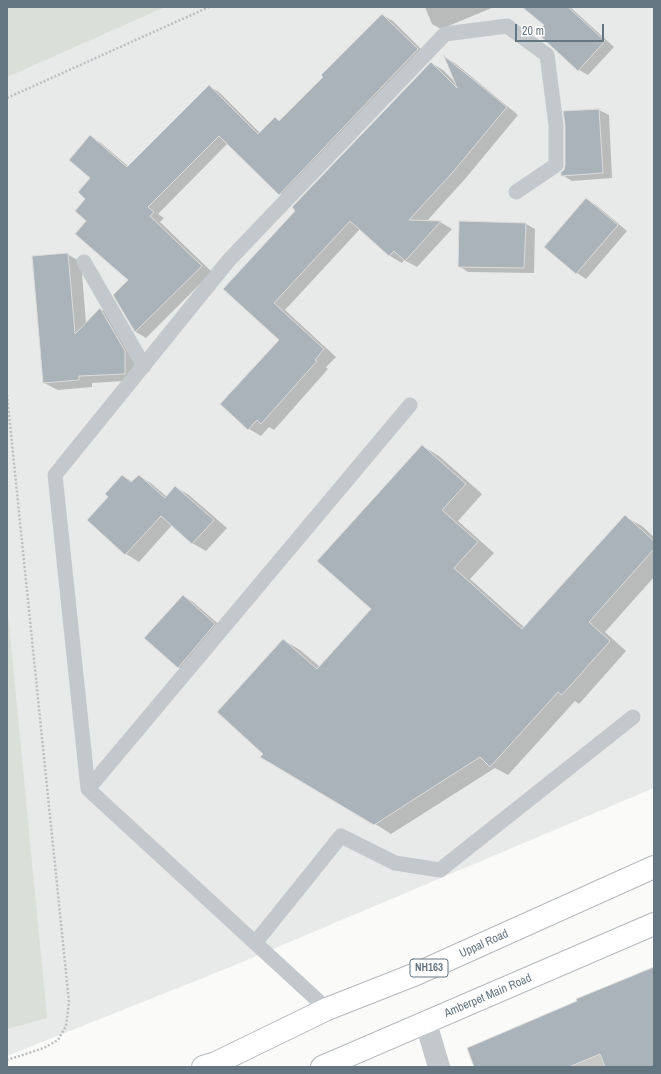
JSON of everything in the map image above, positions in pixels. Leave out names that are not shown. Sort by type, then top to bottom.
[{"type":"highway","name":"Uppal Road","points":[[203,1067],[216,1063],[327,1009],[416,974],[654,867]]},
{"type":"highway","name":"Amberpet Main Road","points":[[322,1067],[654,924]]},
{"type":"street","points":[[426,1023],[439,1067]]},
{"type":"lane","points":[[327,1009],[88,789],[55,475],[230,260],[445,34],[507,26],[546,55],[556,125],[556,166],[516,192]]},
{"type":"lane","points":[[84,262],[144,366]]},
{"type":"lane","points":[[88,789],[410,405]]},
{"type":"lane","points":[[255,943],[341,836],[395,863],[440,870],[633,717]]},
{"type":"path","points":[[7,98],[209,7]]},
{"type":"path","points":[[7,395],[69,1002],[66,1026],[58,1040],[44,1048],[7,1060]]},
{"type":"shaded area","points":[[7,7],[654,7],[654,788],[228,968],[7,1056]]},
{"type":"shaded area","points":[[7,7],[165,7],[7,77]]},
{"type":"shaded area","points":[[7,603],[47,1018],[7,1029]]},
{"type":"building","points":[[522,7],[568,7],[605,41],[578,71],[537,33],[544,25]]},
{"type":"building","points":[[382,14],[418,49],[279,195],[219,136],[148,207],[154,212],[150,216],[202,266],[135,332],[113,295],[128,280],[75,234],[86,221],[75,211],[85,199],[78,192],[90,178],[69,160],[90,135],[127,167],[209,85],[258,134],[275,117],[279,121],[323,77],[321,75]]},
{"type":"building","points":[[444,56],[507,107],[453,172],[409,220],[441,221],[405,261],[394,251],[389,256],[350,221],[274,303],[324,349],[315,360],[317,361],[261,424],[257,420],[248,430],[220,404],[279,340],[223,289],[295,211],[292,207],[431,62],[457,88]]},
{"type":"building","points":[[599,109],[603,173],[561,176],[561,172],[564,170],[565,165],[565,125],[563,111]]},
{"type":"building","points":[[586,198],[618,225],[576,274],[544,247]]},
{"type":"building","points":[[459,221],[526,223],[524,268],[458,267]]},
{"type":"building","points":[[68,253],[75,334],[100,308],[125,351],[125,374],[79,376],[79,380],[43,383],[32,256]]},
{"type":"building","points":[[422,445],[466,484],[442,510],[478,542],[454,568],[522,629],[625,515],[654,541],[654,549],[589,622],[610,641],[562,695],[558,692],[490,767],[480,757],[374,825],[260,757],[263,754],[217,712],[283,639],[317,669],[371,609],[317,561]]},
{"type":"building","points":[[122,475],[131,482],[139,475],[165,498],[175,486],[214,520],[192,544],[161,516],[125,555],[87,520],[108,497],[105,494]]},
{"type":"building","points":[[183,595],[215,624],[178,668],[144,638]]},
{"type":"building","points":[[654,967],[654,1067],[605,1067],[600,1054],[569,1067],[474,1067],[467,1048],[577,1001],[576,999]]}]
